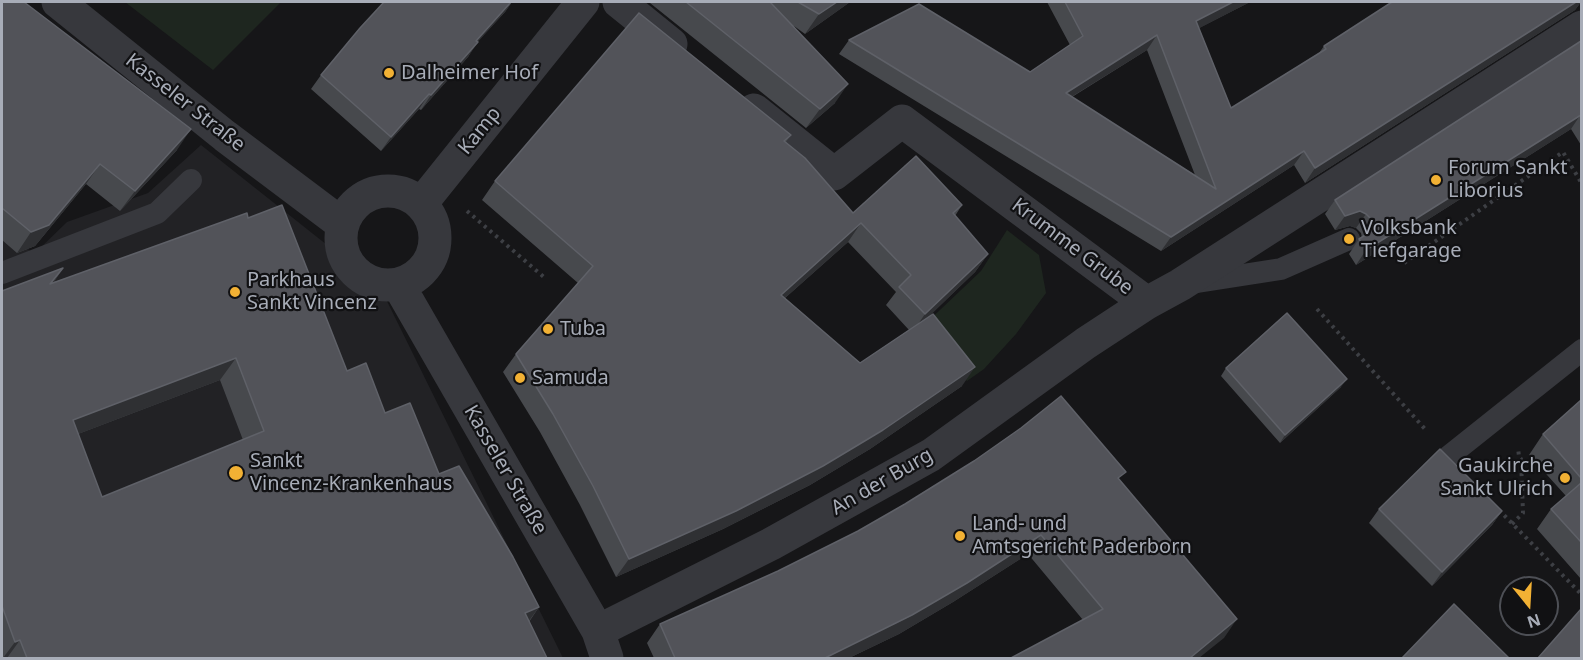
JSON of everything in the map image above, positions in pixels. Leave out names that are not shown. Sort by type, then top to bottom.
[{"type":"street","name":"Kasseler Straße","points":[[58,2],[225,136],[342,224]]},
{"type":"street","name":"Kamp","points":[[429,194],[583,2]]},
{"type":"street","points":[[619,2],[696,64]]},
{"type":"street","name":"Krumme Grube","points":[[733,93],[834,174],[902,121],[1147,303],[1180,285],[1581,27]]},
{"type":"street","points":[[392,190],[408,194],[429,194],[435,244],[431,257],[423,270],[398,284],[384,285],[371,282],[358,275],[347,262],[341,247],[342,224],[350,209],[361,198],[376,192],[392,190]]},
{"type":"street","name":"Kasseler Straße","points":[[398,284],[603,645]]},
{"type":"street","name":"An der Burg","points":[[603,645],[771,544],[931,456],[1086,343],[1147,303]]},
{"type":"lane","points":[[2,273],[157,213],[191,180]]},
{"type":"lane","points":[[1180,285],[1281,269],[1349,239]]},
{"type":"lane","points":[[1449,456],[1581,350]]},
{"type":"path","points":[[1404,263],[1563,152],[1581,184]]},
{"type":"path","points":[[429,194],[545,278]]},
{"type":"path","points":[[1512,524],[1524,513],[1521,459],[1519,457]]},
{"type":"shaded area","points":[[125,2],[281,2],[213,70]]},
{"type":"shaded area","name":"Sankt Vincenz-Krankenhaus","points":[[201,145],[380,287],[563,658],[2,658],[2,228],[34,254],[67,222],[148,193]]},
{"type":"shaded area","points":[[1007,230],[1039,255],[1046,293],[1016,334],[984,369],[967,381],[921,328],[981,271]]},
{"type":"building","points":[[2,2],[24,2],[191,129],[135,191],[100,164],[49,225],[31,232],[2,208]]},
{"type":"building","name":"Dalheimer Hof","points":[[384,2],[511,2],[431,95],[429,94],[391,137],[321,75]]},
{"type":"building","points":[[686,2],[770,2],[848,84],[820,109]]},
{"type":"building","points":[[798,2],[837,2],[819,14]]},
{"type":"building","points":[[1065,2],[1233,2],[1196,21],[1231,108],[1326,49],[1324,46],[1392,2],[1576,2],[1315,168],[1304,151],[1171,237],[849,40],[919,4],[1030,72],[1083,36]],"holes":[[[1157,35],[1216,189],[1066,93]]]},
{"type":"building","points":[[639,13],[791,135],[784,141],[805,158],[853,213],[916,156],[962,205],[953,213],[988,254],[925,314],[899,287],[911,275],[861,223],[781,295],[860,363],[933,314],[975,367],[883,430],[823,466],[736,511],[629,559],[593,486],[516,354],[593,266],[495,181]]},
{"type":"building","name":"Forum Sankt Liborius","points":[[1581,41],[1581,115],[1366,250],[1359,239],[1370,232],[1371,219],[1360,211],[1345,216],[1335,200]]},
{"type":"building","name":"Sankt Vincenz-Krankenhaus","points":[[282,205],[347,371],[366,363],[385,413],[410,403],[439,474],[459,466],[513,557],[539,607],[525,613],[547,658],[27,658],[20,640],[15,642],[2,606],[2,291],[63,268],[50,284],[247,213],[248,218]],"holes":[[[236,358],[264,431],[102,497],[73,420]]]},
{"type":"building","points":[[1287,313],[1347,379],[1285,435],[1226,368]]},
{"type":"building","points":[[1061,396],[1126,472],[1118,478],[1237,619],[1190,658],[1011,658],[1103,609],[1041,535],[912,615],[825,658],[675,658],[660,624],[778,571],[858,531],[974,461]]},
{"type":"building","points":[[1581,400],[1581,478],[1543,434]]},
{"type":"building","points":[[1440,449],[1502,511],[1442,572],[1379,509]]},
{"type":"building","points":[[1581,483],[1581,542],[1551,509]]},
{"type":"building","points":[[1454,604],[1509,658],[1402,658]]},
{"type":"building","points":[[1581,609],[1581,658],[1538,658]]},
{"type":"place","name":"Dalheimer Hof","points":[[389,73]]},
{"type":"place","name":"Forum Sankt Liborius","points":[[1436,180]]},
{"type":"place","name":"Volksbank Tiefgarage","points":[[1349,239]]},
{"type":"place","name":"Parkhaus Sankt Vincenz","points":[[235,292]]},
{"type":"place","name":"Tuba","points":[[548,329]]},
{"type":"place","name":"Samuda","points":[[520,378]]},
{"type":"place","name":"Sankt Vincenz-Krankenhaus","points":[[236,473]]},
{"type":"place","name":"Gaukirche Sankt Ulrich","points":[[1565,478]]},
{"type":"place","name":"Land- und Amtsgericht Paderborn","points":[[960,536]]}]
